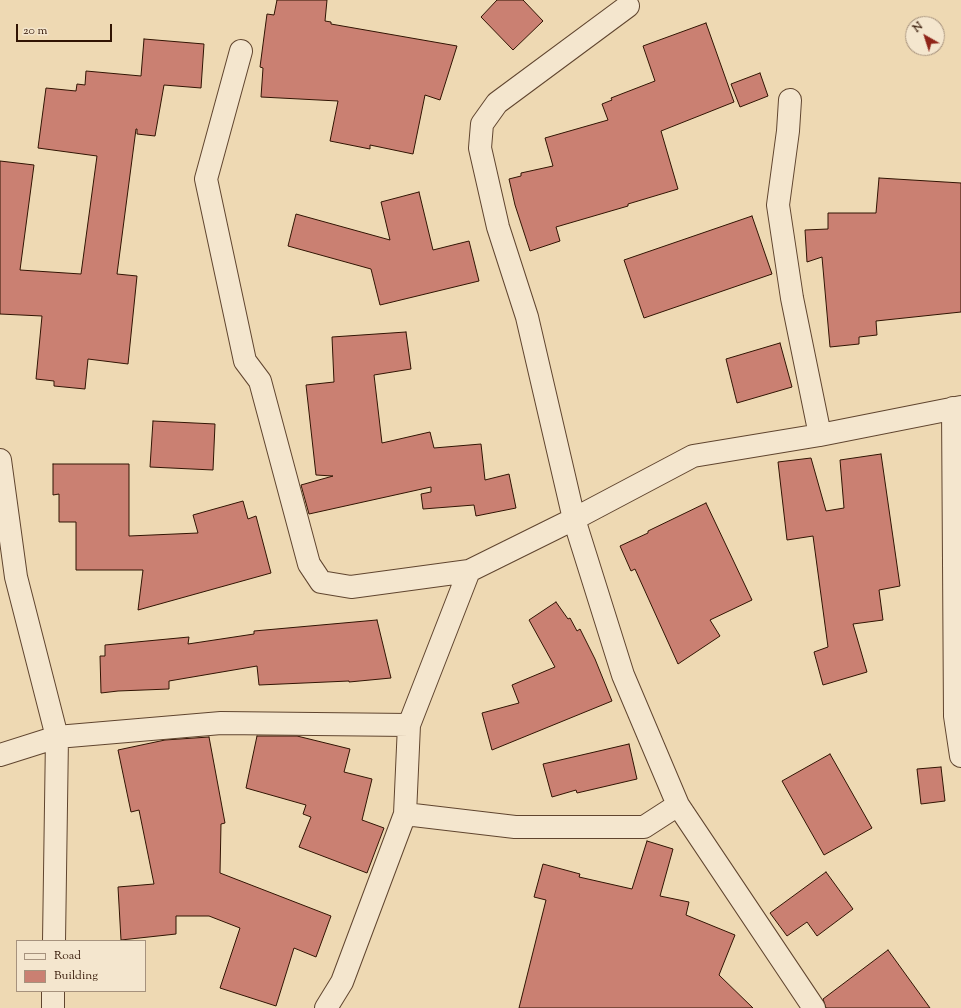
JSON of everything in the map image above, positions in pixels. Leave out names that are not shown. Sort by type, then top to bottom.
[{"type":"street","points":[[628,6],[497,103],[482,124],[480,148],[496,220],[527,317],[574,519],[624,675],[678,805],[814,1008]]},
{"type":"street","points":[[241,51],[206,179],[245,361],[260,381],[309,564],[321,582],[351,587],[469,571],[574,519],[693,456],[820,435],[957,407],[955,716],[961,756]]},
{"type":"street","points":[[790,100],[788,131],[778,205],[792,298],[820,435]]},
{"type":"street","points":[[0,460],[16,578],[58,737],[54,940]]},
{"type":"street","points":[[326,1008],[342,982],[405,814],[409,725],[469,571]]},
{"type":"street","points":[[0,755],[58,737],[221,723],[409,725]]},
{"type":"street","points":[[405,814],[515,827],[644,827],[678,805]]},
{"type":"street","points":[[53,992],[53,1008]]},
{"type":"building","points":[[277,0],[327,0],[325,21],[331,22],[331,24],[457,46],[440,100],[425,95],[413,154],[370,145],[370,149],[330,141],[338,101],[261,97],[263,68],[260,67],[267,14],[274,15]]},
{"type":"building","points":[[497,0],[523,0],[543,21],[513,50],[481,17]]},
{"type":"building","points":[[706,23],[734,102],[661,131],[678,189],[628,204],[628,206],[556,227],[560,241],[530,251],[515,205],[509,179],[521,176],[521,173],[553,166],[545,138],[608,120],[602,104],[612,100],[611,98],[655,81],[643,46]]},
{"type":"building","points":[[144,39],[204,44],[201,88],[164,85],[155,136],[137,134],[136,129],[117,274],[137,276],[128,364],[88,359],[85,389],[54,386],[54,381],[36,379],[42,316],[0,314],[0,161],[34,165],[20,270],[81,274],[97,156],[38,148],[46,88],[76,91],[77,84],[85,85],[86,71],[141,76]]},
{"type":"building","points":[[760,73],[768,96],[740,107],[731,84]]},
{"type":"building","points":[[879,178],[961,183],[961,312],[876,321],[877,335],[859,337],[859,344],[830,347],[822,257],[807,262],[805,230],[828,229],[828,213],[876,213]]},
{"type":"building","points":[[419,192],[433,250],[469,241],[479,281],[380,305],[371,269],[288,246],[296,214],[390,240],[381,202]]},
{"type":"building","points":[[752,216],[772,274],[644,318],[624,260]]},
{"type":"building","points":[[406,332],[411,369],[374,375],[382,443],[430,432],[434,448],[481,444],[485,480],[509,474],[516,508],[476,516],[474,505],[423,509],[421,494],[431,492],[431,487],[309,514],[301,485],[333,476],[316,475],[306,385],[334,382],[332,337]]},
{"type":"building","points":[[780,343],[792,387],[737,403],[726,359]]},
{"type":"building","points":[[153,421],[215,424],[213,470],[150,467]]},
{"type":"building","points":[[881,454],[900,586],[879,590],[883,620],[853,624],[867,672],[823,685],[814,652],[828,647],[813,536],[787,540],[778,462],[811,458],[826,511],[844,508],[840,460]]},
{"type":"building","points":[[53,464],[129,464],[129,536],[198,533],[193,515],[243,501],[248,519],[256,516],[271,573],[138,610],[143,570],[76,570],[76,522],[59,522],[59,494],[53,495]]},
{"type":"building","points":[[706,503],[752,600],[710,620],[720,636],[678,664],[635,569],[631,571],[620,546]]},
{"type":"building","points":[[556,602],[568,619],[570,618],[577,631],[580,629],[595,659],[612,701],[492,750],[482,713],[519,703],[512,685],[555,667],[529,620]]},
{"type":"building","points":[[377,620],[391,678],[349,682],[259,685],[257,666],[169,681],[169,689],[101,693],[100,656],[105,656],[105,645],[189,637],[188,644],[254,634],[254,631]]},
{"type":"building","points":[[257,736],[297,736],[350,749],[344,772],[372,779],[362,820],[384,828],[367,873],[299,847],[311,817],[303,814],[306,805],[246,788]]},
{"type":"building","points":[[209,737],[225,823],[221,824],[220,873],[331,916],[316,957],[294,948],[276,1006],[220,988],[240,928],[209,916],[176,916],[176,934],[121,940],[118,887],[154,884],[139,810],[131,812],[118,750],[165,740]]},
{"type":"building","points":[[629,744],[637,779],[577,793],[576,790],[552,797],[543,764]]},
{"type":"building","points":[[830,754],[872,828],[824,855],[782,781]]},
{"type":"building","points":[[941,767],[945,801],[921,804],[917,769]]},
{"type":"building","points":[[647,841],[673,849],[660,896],[689,902],[686,915],[735,935],[719,975],[753,1008],[519,1008],[546,900],[534,897],[543,864],[580,874],[579,877],[632,889]]},
{"type":"building","points":[[826,872],[853,909],[817,936],[807,922],[787,936],[770,913]]},
{"type":"building","points":[[888,950],[930,1008],[826,1008],[823,999]]}]
